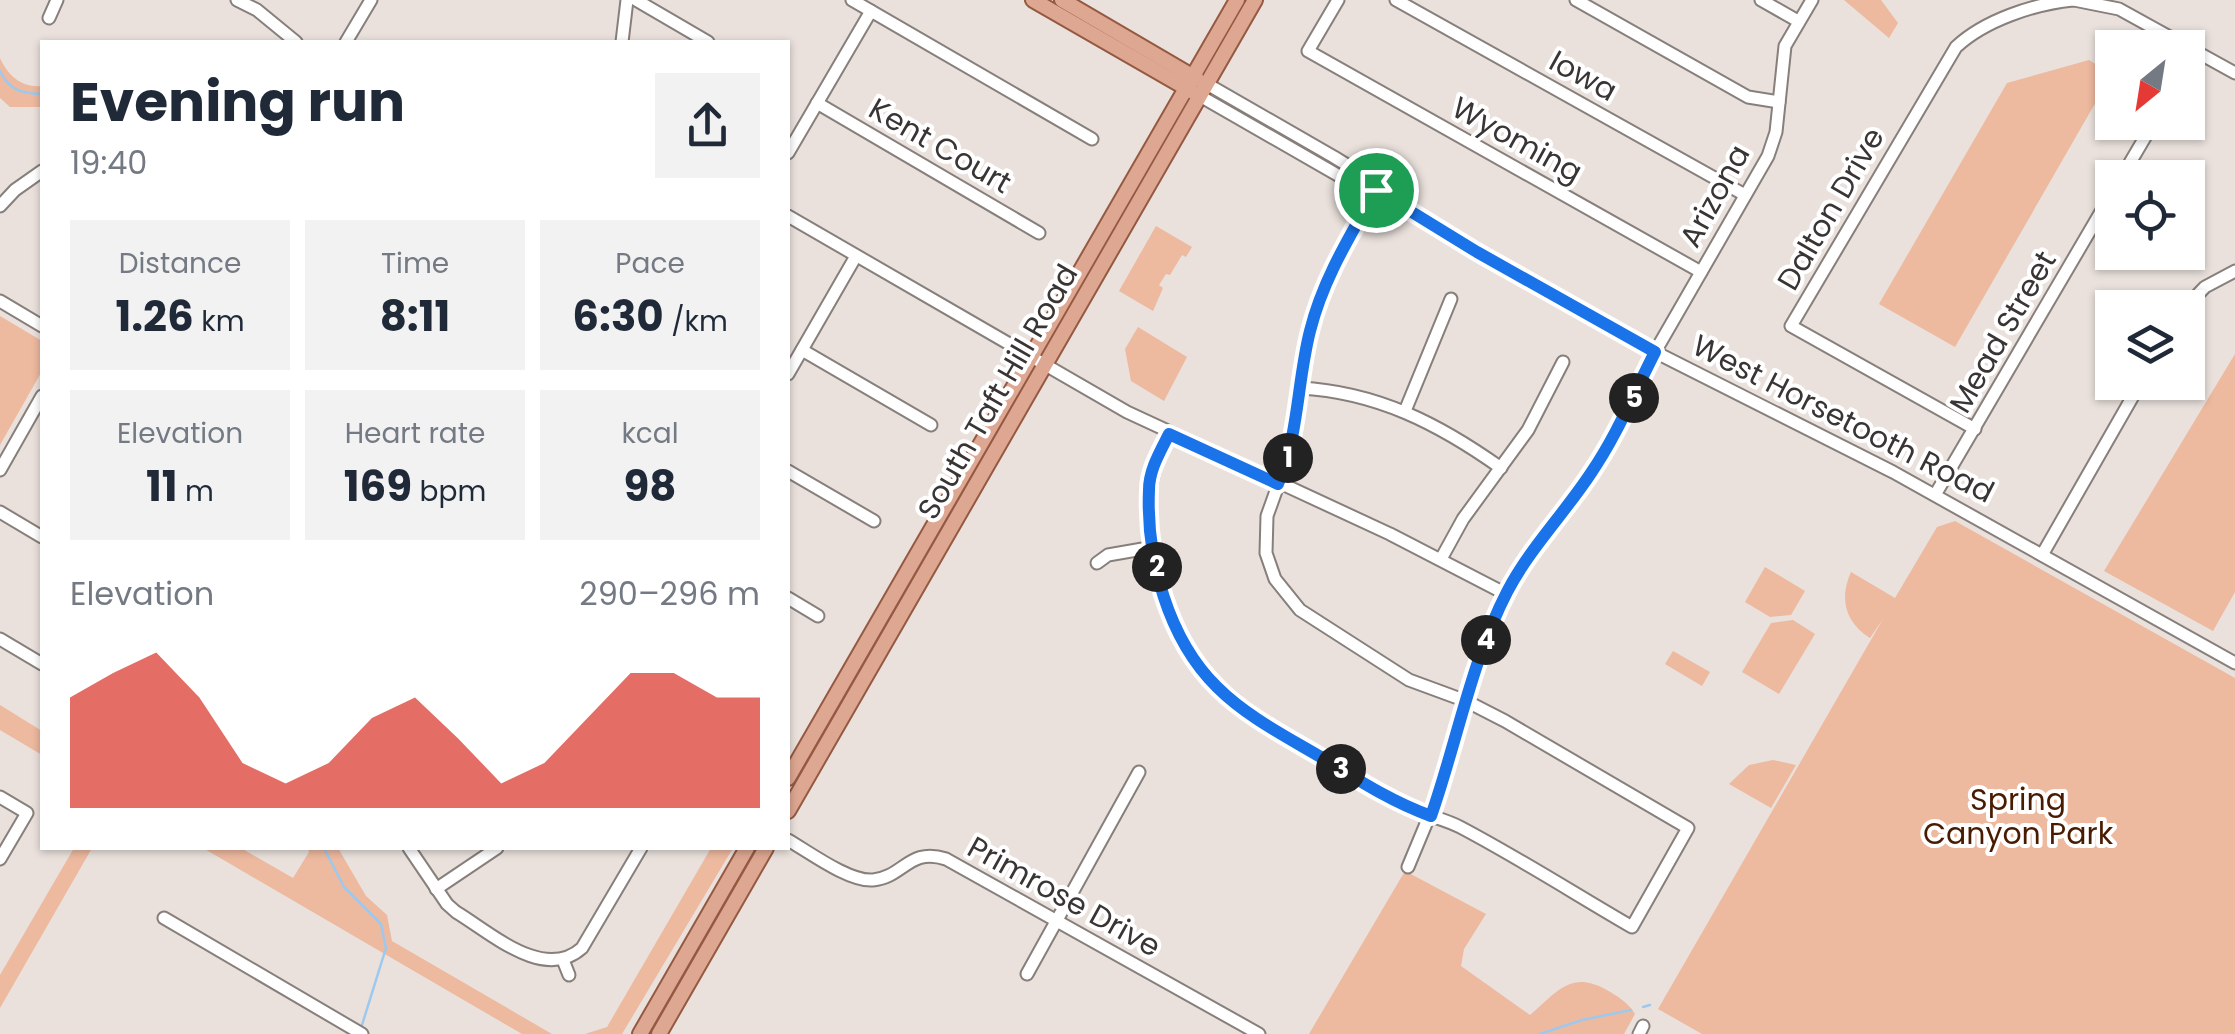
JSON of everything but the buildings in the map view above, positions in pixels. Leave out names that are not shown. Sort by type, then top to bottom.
[{"type":"main road","name":"West Horsetooth Road","points":[[1033,0],[1203,90]]},
{"type":"main road","name":"West Horsetooth Road","points":[[1062,0],[1189,82]]},
{"type":"main road","name":"South Taft Hill Road","points":[[790,775],[1236,0]]},
{"type":"main road","name":"South Taft Hill Road","points":[[790,808],[1255,0]]},
{"type":"main road","points":[[643,1029],[746,850]]},
{"type":"main road","points":[[660,1034],[765,850]]},
{"type":"street","points":[[49,18],[56,0]]},
{"type":"street","points":[[347,40],[371,0]]},
{"type":"street","points":[[622,40],[627,0]]},
{"type":"street","points":[[636,0],[705,40]]},
{"type":"street","points":[[852,0],[1092,139]]},
{"type":"street","name":"Wyoming","points":[[1338,0],[1308,51],[1700,272]]},
{"type":"street","name":"Iowa","points":[[1396,0],[1745,195]]},
{"type":"street","points":[[1576,0],[1748,97],[1778,102]]},
{"type":"street","points":[[1761,0],[1798,20]]},
{"type":"street","name":"Arizona","points":[[1408,866],[1431,816],[1486,641],[1506,594],[1536,544],[1610,444],[1655,352],[1773,143],[1781,58],[1812,0]]},
{"type":"street","name":"Dalton Drive","points":[[1975,429],[1792,326],[1956,47],[1988,25],[2054,2],[2074,0],[2119,10],[2156,30]]},
{"type":"street","points":[[242,1],[293,40]]},
{"type":"street","points":[[790,150],[871,11]]},
{"type":"street","name":"Dalton Drive","points":[[2205,56],[2235,73]]},
{"type":"street","name":"West Horsetooth Road","points":[[1203,90],[1355,186],[1376,190],[1655,352],[1935,496],[2235,663]]},
{"type":"street","name":"Kent Court","points":[[817,103],[1039,233]]},
{"type":"street","points":[[0,206],[40,172]]},
{"type":"street","points":[[1169,434],[1152,469],[1148,490],[1162,594],[1193,659],[1215,685],[1242,709],[1377,791],[1459,826],[1632,927],[1688,828],[1466,701],[1409,680],[1311,618],[1290,601],[1275,579],[1265,543],[1267,516],[1290,452],[1319,301],[1341,250],[1376,190]]},
{"type":"street","points":[[790,217],[1030,358],[1169,434],[1441,559],[1506,594]]},
{"type":"street","name":"Mead Street","points":[[1935,496],[2095,222]]},
{"type":"street","points":[[790,371],[856,256]]},
{"type":"street","points":[[2202,290],[2235,271]]},
{"type":"street","points":[[1406,411],[1451,300]]},
{"type":"street","points":[[0,301],[40,325]]},
{"type":"street","points":[[802,350],[930,425]]},
{"type":"street","points":[[1441,559],[1540,408],[1563,362]]},
{"type":"street","points":[[1300,388],[1348,393],[1406,411],[1462,440],[1501,468]]},
{"type":"street","points":[[2042,555],[2131,400]]},
{"type":"street","points":[[0,470],[40,405]]},
{"type":"street","points":[[790,472],[874,521]]},
{"type":"street","points":[[0,512],[40,535]]},
{"type":"street","points":[[1097,563],[1114,553],[1154,547]]},
{"type":"street","points":[[790,599],[818,616]]},
{"type":"street","points":[[0,639],[40,663]]},
{"type":"street","points":[[1027,974],[1140,772]]},
{"type":"street","points":[[0,797],[27,813],[0,860]]},
{"type":"street","name":"Primrose Drive","points":[[790,841],[863,880],[890,875],[919,856],[938,856],[1260,1034]]},
{"type":"street","points":[[410,850],[436,890],[456,912],[533,957],[552,962],[578,953],[588,941],[641,850]]},
{"type":"street","points":[[436,890],[494,850]]},
{"type":"street","points":[[164,918],[362,1034]]},
{"type":"street","points":[[562,960],[569,975]]},
{"type":"street","points":[[643,1029],[660,1034]]},
{"type":"green space","points":[[1844,0],[1881,0],[1898,23],[1889,38]]},
{"type":"green space","points":[[0,58],[16,80],[40,86],[40,107],[10,107],[0,98]]},
{"type":"green space","points":[[2089,60],[2095,64],[2095,104],[1955,347],[1879,304],[2007,83]]},
{"type":"green space","points":[[1156,226],[1192,247],[1159,285],[1163,288],[1153,311],[1119,291]]},
{"type":"green space","points":[[0,316],[40,340],[40,375],[0,445]]},
{"type":"green space","points":[[1138,327],[1187,357],[1164,401],[1131,381],[1125,349]]},
{"type":"green space","points":[[2235,354],[2235,592],[2213,631],[2104,571]]},
{"type":"green space","name":"Spring Canyon Park","points":[[1955,521],[2235,678],[2235,1034],[1702,1034],[1658,1009],[1883,619],[1870,638],[1855,625],[1845,600],[1851,572],[1895,598],[1937,527]]},
{"type":"green space","points":[[1765,567],[1805,591],[1791,615],[1770,617],[1745,602]]},
{"type":"green space","points":[[1793,620],[1815,634],[1779,694],[1742,672],[1771,623]]},
{"type":"green space","points":[[1673,651],[1710,672],[1702,686],[1665,664]]},
{"type":"green space","points":[[0,705],[40,730],[40,754],[0,730]]},
{"type":"green space","points":[[1773,760],[1796,765],[1771,808],[1729,784],[1749,765]]},
{"type":"green space","points":[[73,850],[91,850],[0,1008],[0,975]]},
{"type":"green space","points":[[206,850],[244,850],[293,878],[308,850],[339,850],[366,896],[387,915],[392,941],[552,1034],[522,1034]]},
{"type":"green space","points":[[710,850],[732,850],[622,1034],[585,1034],[607,1027]]},
{"type":"green space","points":[[1405,871],[1486,914],[1464,949],[1461,966],[1530,1015],[1573,983],[1605,989],[1635,1014],[1624,1034],[1309,1034]]},
{"type":"waterway","points":[[0,71],[17,90],[40,94]]},
{"type":"waterway","points":[[325,850],[344,887],[381,924],[386,948],[362,1025]]},
{"type":"waterway","points":[[1643,1007],[1650,1005]]},
{"type":"waterway","points":[[1540,1034],[1631,1010]]},
{"type":"route","points":[[1376,190],[1655,352],[1610,444],[1536,544],[1506,594],[1486,641],[1431,816],[1377,791],[1271,727],[1215,685],[1193,659],[1162,594],[1148,490],[1152,469],[1169,434],[1278,484],[1290,452],[1304,359],[1319,301],[1341,250],[1376,190]]}]
